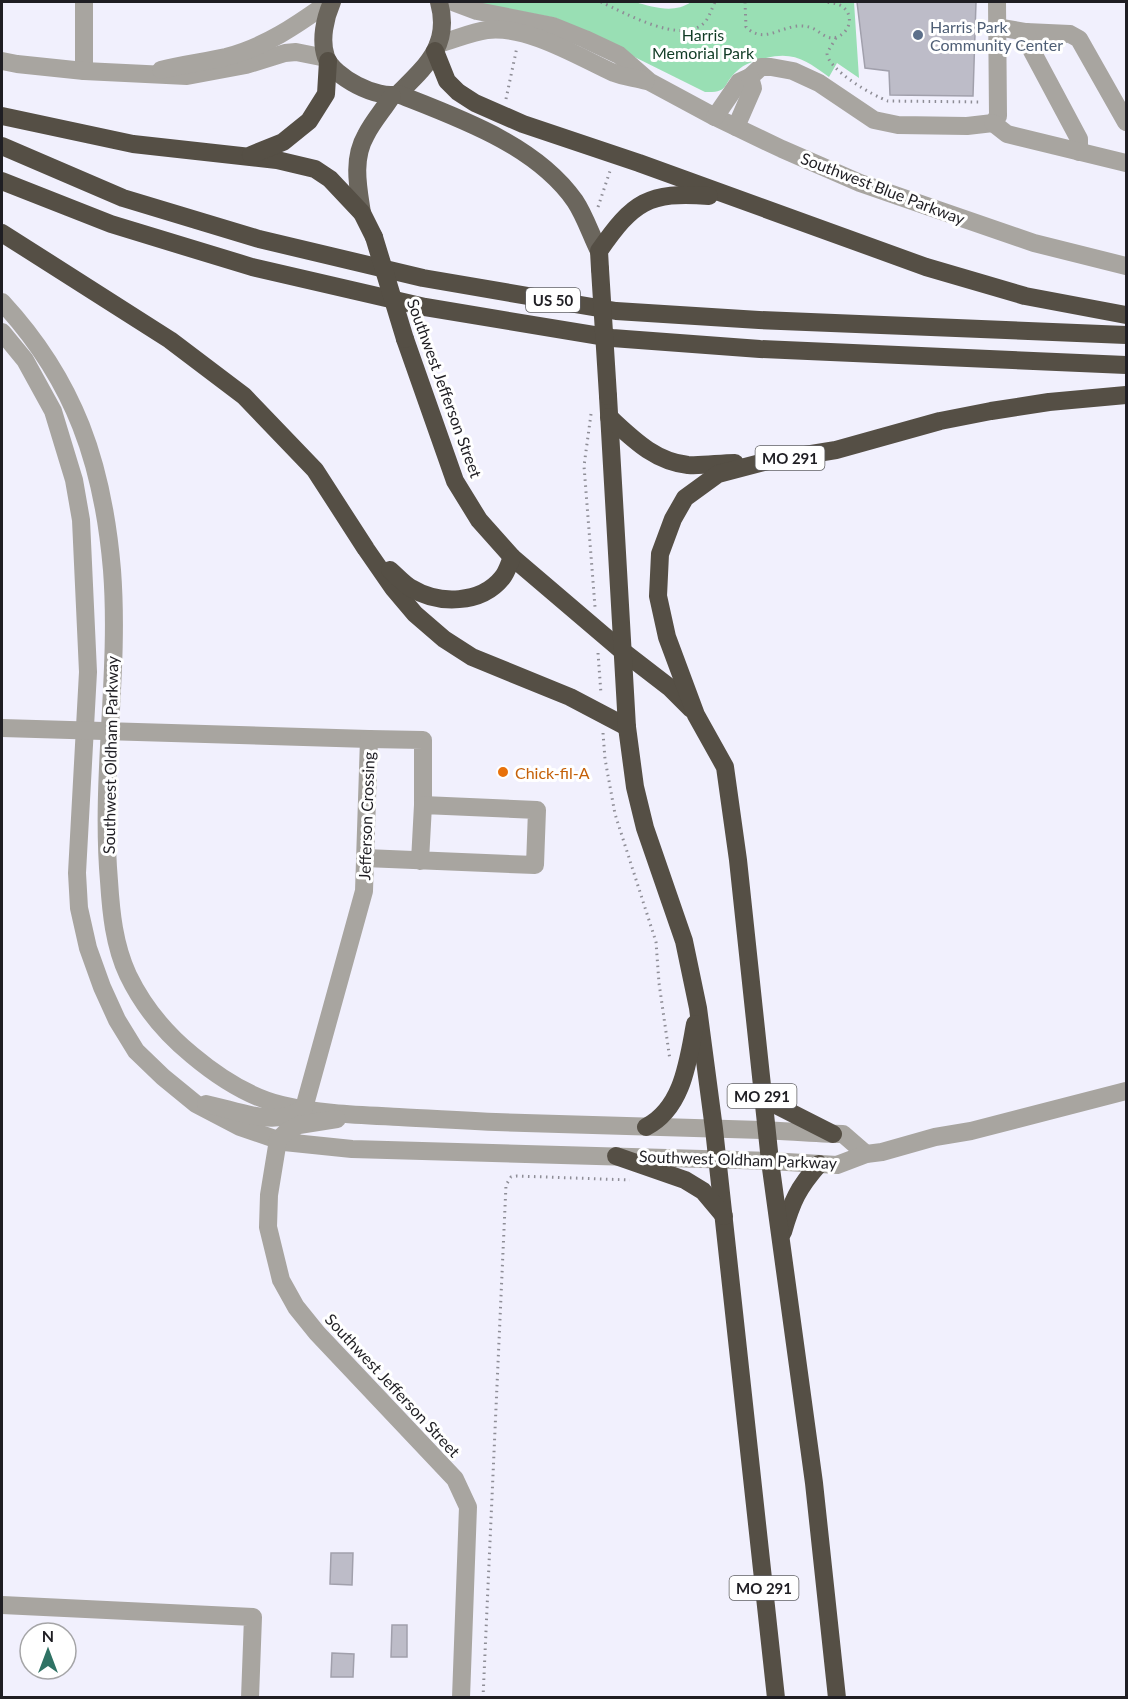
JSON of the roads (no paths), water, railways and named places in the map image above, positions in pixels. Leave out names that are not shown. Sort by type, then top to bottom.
[{"type":"highway","points":[[437,48],[447,81],[458,92],[475,103],[523,124],[937,270],[1025,296],[1126,315]]},
{"type":"highway","points":[[247,157],[283,142],[309,121],[326,94],[327,59]]},
{"type":"highway","points":[[2,116],[133,144],[277,159],[315,169],[330,179],[362,213]]},
{"type":"highway","name":"US 50","points":[[2,146],[123,198],[260,239],[423,278],[616,311],[759,320],[1126,335]]},
{"type":"highway","name":"US 50","points":[[2,181],[111,224],[252,267],[425,307],[612,338],[760,348],[1126,364]]},
{"type":"highway","points":[[599,260],[626,216],[638,206],[662,195],[731,198]]},
{"type":"highway","name":"Southwest Jefferson Street","points":[[362,213],[374,237],[405,339],[455,481],[478,520],[512,557],[621,650],[669,687],[696,715]]},
{"type":"highway","points":[[2,233],[170,340],[244,396],[315,470],[393,588],[415,614],[444,639],[471,657],[570,697],[627,727]]},
{"type":"highway","name":"MO 291","points":[[599,260],[600,400],[609,417],[648,452],[664,460],[688,465],[768,461]]},
{"type":"highway","name":"MO 291","points":[[837,1698],[814,1483],[762,1098],[738,860],[725,767],[696,715],[667,637],[658,596],[660,554],[673,519],[686,498],[718,474],[768,461],[836,450],[940,421],[991,411],[1049,402],[1126,395]]},
{"type":"highway","name":"MO 291","points":[[609,417],[627,727],[635,787],[645,828],[684,941],[698,1008],[718,1159],[776,1698]]},
{"type":"highway","points":[[366,549],[411,588],[439,598],[457,600],[479,595],[493,587],[503,577],[512,557]]},
{"type":"highway","points":[[646,1127],[663,1116],[677,1094],[688,1060],[698,1008]]},
{"type":"highway","points":[[762,1098],[833,1134]]},
{"type":"highway","points":[[615,1156],[685,1180],[703,1191],[724,1216]]},
{"type":"highway","points":[[781,1239],[791,1202],[803,1181],[819,1164]]},
{"type":"main road","points":[[330,2],[324,36],[327,59],[352,83],[367,90],[395,95],[448,113],[542,165],[575,202],[599,260]]},
{"type":"main road","points":[[437,48],[443,27],[439,2]]},
{"type":"main road","name":"Southwest Jefferson Street","points":[[362,213],[356,167],[365,136],[395,95],[424,68],[437,48]]},
{"type":"street","points":[[84,2],[84,70]]},
{"type":"street","points":[[148,73],[185,63],[226,57],[257,46],[295,27],[330,2]]},
{"type":"street","name":"Southwest Blue Parkway","points":[[453,2],[477,11],[553,26],[619,55],[650,82],[715,117],[860,183],[1034,243],[1126,266]]},
{"type":"street","points":[[993,123],[998,116],[997,2]]},
{"type":"street","points":[[998,27],[1026,32],[1070,34],[1079,39],[1126,122]]},
{"type":"street","name":"Southwest Blue Parkway","points":[[437,48],[473,33],[489,30],[508,31],[542,40],[616,74],[650,82]]},
{"type":"street","points":[[1026,32],[1032,51],[1079,139],[1079,152]]},
{"type":"street","points":[[2,61],[84,70],[187,76],[246,65],[285,53],[296,52],[327,59]]},
{"type":"street","points":[[715,117],[739,82],[750,77],[761,67],[771,67],[793,70],[819,83],[874,120],[898,125],[968,126],[993,123],[1007,134],[1126,163]]},
{"type":"street","points":[[736,127],[753,88],[750,77]]},
{"type":"street","name":"Southwest Oldham Parkway","points":[[2,303],[42,351],[66,389],[88,440],[97,475],[107,525],[112,572],[110,732],[106,800],[107,862],[112,914],[118,947],[130,980],[157,1022],[201,1063],[251,1093],[280,1104],[359,1115],[843,1134],[866,1154],[837,1165],[718,1159],[352,1149],[278,1140],[240,1127],[193,1101],[163,1077],[136,1051],[117,1020],[88,948],[79,908],[77,873],[87,672],[81,532],[74,480],[52,411],[25,360],[2,332]]},
{"type":"street","points":[[74,480],[97,475]]},
{"type":"street","name":"Jefferson Crossing","points":[[2,728],[369,739],[364,891],[304,1108]]},
{"type":"street","points":[[369,739],[423,740],[420,861]]},
{"type":"street","points":[[365,858],[535,865],[537,810],[423,805]]},
{"type":"street","points":[[866,1154],[971,1131],[1126,1092]]},
{"type":"street","points":[[193,1101],[270,1118],[294,1115],[304,1108]]},
{"type":"street","points":[[278,1140],[286,1132],[299,1125],[359,1115]]},
{"type":"street","name":"Southwest Jefferson Street","points":[[278,1140],[269,1195],[268,1227],[281,1280],[296,1307],[317,1333],[455,1479],[468,1507],[461,1698]]},
{"type":"street","points":[[2,1605],[254,1617],[250,1698]]},
{"type":"place","name":"Harris Park Community Center","points":[[918,35]]},
{"type":"place","name":"Chick-fil-A","points":[[503,772]]},
{"type":"park label","name":"Harris Memorial Park","points":[[703,43]]}]
